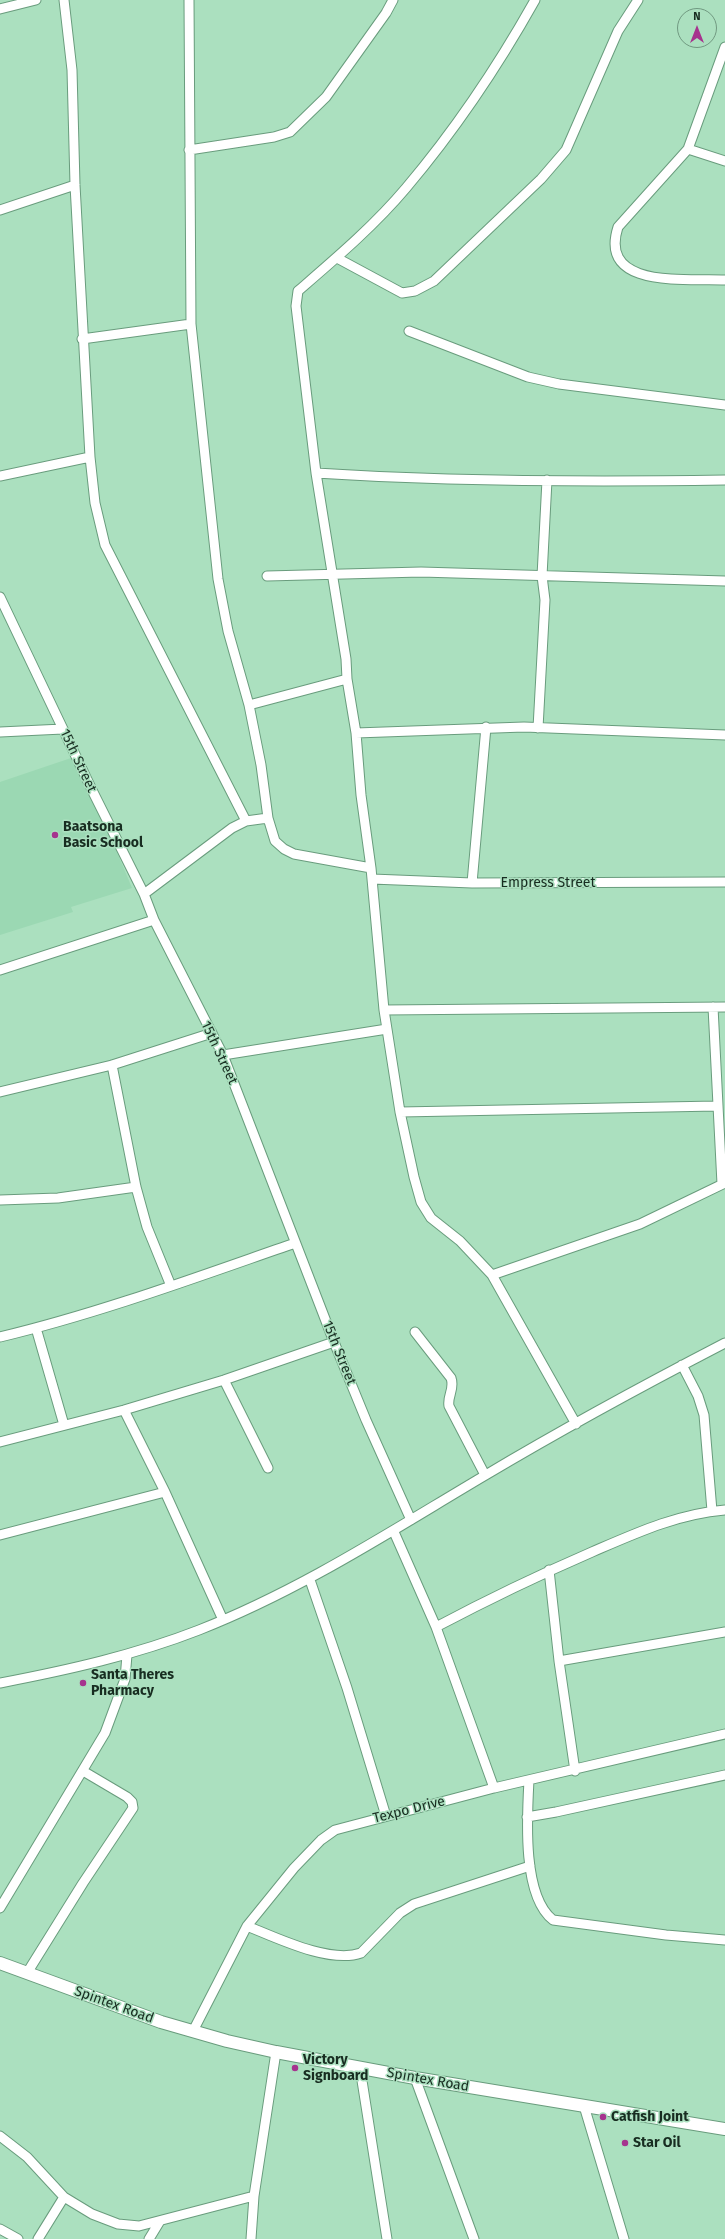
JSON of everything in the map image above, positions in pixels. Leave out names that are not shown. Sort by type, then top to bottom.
[{"type":"main road","name":"Spintex Road","points":[[0,1963],[154,2019],[193,2031],[276,2052],[415,2078],[725,2129]]},
{"type":"street","points":[[0,9],[36,0]]},
{"type":"street","points":[[64,0],[72,70],[74,185],[82,339],[90,457],[95,502],[105,545],[246,821]]},
{"type":"street","points":[[189,0],[191,324],[218,579],[228,631],[249,706],[264,780],[268,818],[275,841],[284,849],[294,854],[371,868]]},
{"type":"street","points":[[189,150],[274,137],[290,132],[326,97],[386,13],[393,0]]},
{"type":"street","points":[[535,0],[509,45],[457,123],[405,189],[337,258],[298,291],[296,306],[316,473],[333,574],[356,733],[361,795],[371,868],[384,1010],[400,1112],[414,1177],[421,1202],[431,1218],[460,1241],[492,1276],[576,1424]]},
{"type":"street","points":[[337,258],[402,293],[415,291],[434,281],[541,179],[566,150],[618,31],[638,0]]},
{"type":"street","points":[[725,47],[688,149],[618,227],[614,239],[616,252],[620,263],[627,269],[657,278],[725,280]]},
{"type":"street","points":[[688,149],[725,161]]},
{"type":"street","points":[[0,210],[74,185]]},
{"type":"street","points":[[82,339],[191,324]]},
{"type":"street","points":[[409,331],[528,377],[559,384],[725,404]]},
{"type":"street","points":[[0,476],[90,457]]},
{"type":"street","points":[[316,473],[401,478],[725,480]]},
{"type":"street","points":[[538,728],[545,600],[542,576],[548,480]]},
{"type":"street","points":[[267,576],[421,572],[725,580]]},
{"type":"street","name":"15th Street","points":[[0,597],[144,894],[154,920],[223,1056],[294,1243],[334,1342],[366,1420],[411,1520]]},
{"type":"street","points":[[249,706],[347,679]]},
{"type":"street","points":[[356,733],[486,727],[725,735]]},
{"type":"street","points":[[472,883],[486,727]]},
{"type":"street","points":[[0,732],[63,729]]},
{"type":"street","points":[[144,894],[232,828],[246,821],[268,818]]},
{"type":"street","name":"Empress Street","points":[[372,879],[472,883],[725,882]]},
{"type":"street","points":[[0,970],[154,920]]},
{"type":"street","points":[[492,1276],[640,1224],[723,1184],[717,1106],[713,1007]]},
{"type":"street","points":[[384,1010],[725,1007]]},
{"type":"street","points":[[223,1056],[387,1029]]},
{"type":"street","points":[[0,1092],[112,1065],[212,1033]]},
{"type":"street","points":[[112,1065],[136,1187],[147,1227],[171,1286]]},
{"type":"street","points":[[400,1112],[717,1106]]},
{"type":"street","points":[[0,1200],[58,1198],[136,1187]]},
{"type":"street","points":[[0,1337],[36,1328],[171,1286],[294,1243]]},
{"type":"street","points":[[36,1328],[64,1424]]},
{"type":"street","points":[[415,1332],[451,1378],[453,1384],[448,1399],[449,1406],[485,1475]]},
{"type":"street","points":[[0,1442],[64,1424],[124,1410],[224,1380],[334,1342]]},
{"type":"street","points":[[0,1683],[127,1655],[223,1620],[310,1580],[394,1532],[485,1475],[725,1343]]},
{"type":"street","points":[[682,1366],[698,1396],[704,1415],[712,1511]]},
{"type":"street","points":[[224,1380],[268,1468]]},
{"type":"street","points":[[124,1410],[165,1492],[223,1620]]},
{"type":"street","points":[[0,1535],[165,1492]]},
{"type":"street","points":[[436,1627],[549,1570],[667,1521],[712,1511],[725,1510]]},
{"type":"street","points":[[394,1532],[436,1627],[494,1788]]},
{"type":"street","points":[[549,1570],[559,1662],[575,1771]]},
{"type":"street","points":[[310,1580],[347,1688],[386,1816]]},
{"type":"street","points":[[559,1662],[725,1632]]},
{"type":"street","points":[[0,1908],[105,1733],[117,1706],[125,1679],[127,1655]]},
{"type":"street","name":"Texpo Drive","points":[[193,2031],[247,1926],[294,1868],[321,1840],[335,1830],[494,1788],[575,1771],[725,1734]]},
{"type":"street","points":[[27,1973],[83,1883],[133,1808],[132,1802],[127,1797],[83,1771]]},
{"type":"street","points":[[526,1817],[556,1812],[725,1775]]},
{"type":"street","points":[[528,1780],[526,1817],[530,1866],[537,1901],[544,1913],[553,1920],[666,1935],[725,1940]]},
{"type":"street","points":[[247,1926],[286,1942],[321,1952],[353,1956],[361,1953],[400,1913],[414,1904],[530,1866]]},
{"type":"street","points":[[251,2239],[254,2196],[276,2052]]},
{"type":"street","points":[[360,2068],[387,2239]]},
{"type":"street","points":[[415,2078],[474,2239]]},
{"type":"street","points":[[584,2106],[624,2239]]},
{"type":"street","points":[[0,2136],[27,2157],[64,2198],[92,2214],[118,2224],[139,2226],[254,2196]]},
{"type":"street","points":[[38,2239],[64,2198]]},
{"type":"street","points":[[149,2239],[160,2221]]},
{"type":"street","points":[[0,2229],[18,2239]]},
{"type":"shaded area","name":"Baatsona Basic School","points":[[77,756],[132,888],[71,907],[73,912],[0,935],[0,782]]},
{"type":"place","name":"Baatsona Basic School","points":[[55,835]]},
{"type":"place","name":"Santa Theres Pharmacy","points":[[83,1683]]},
{"type":"place","name":"Victory Signboard","points":[[295,2068]]},
{"type":"place","name":"Catfish Joint","points":[[603,2117]]},
{"type":"place","name":"Star Oil","points":[[625,2143]]}]
